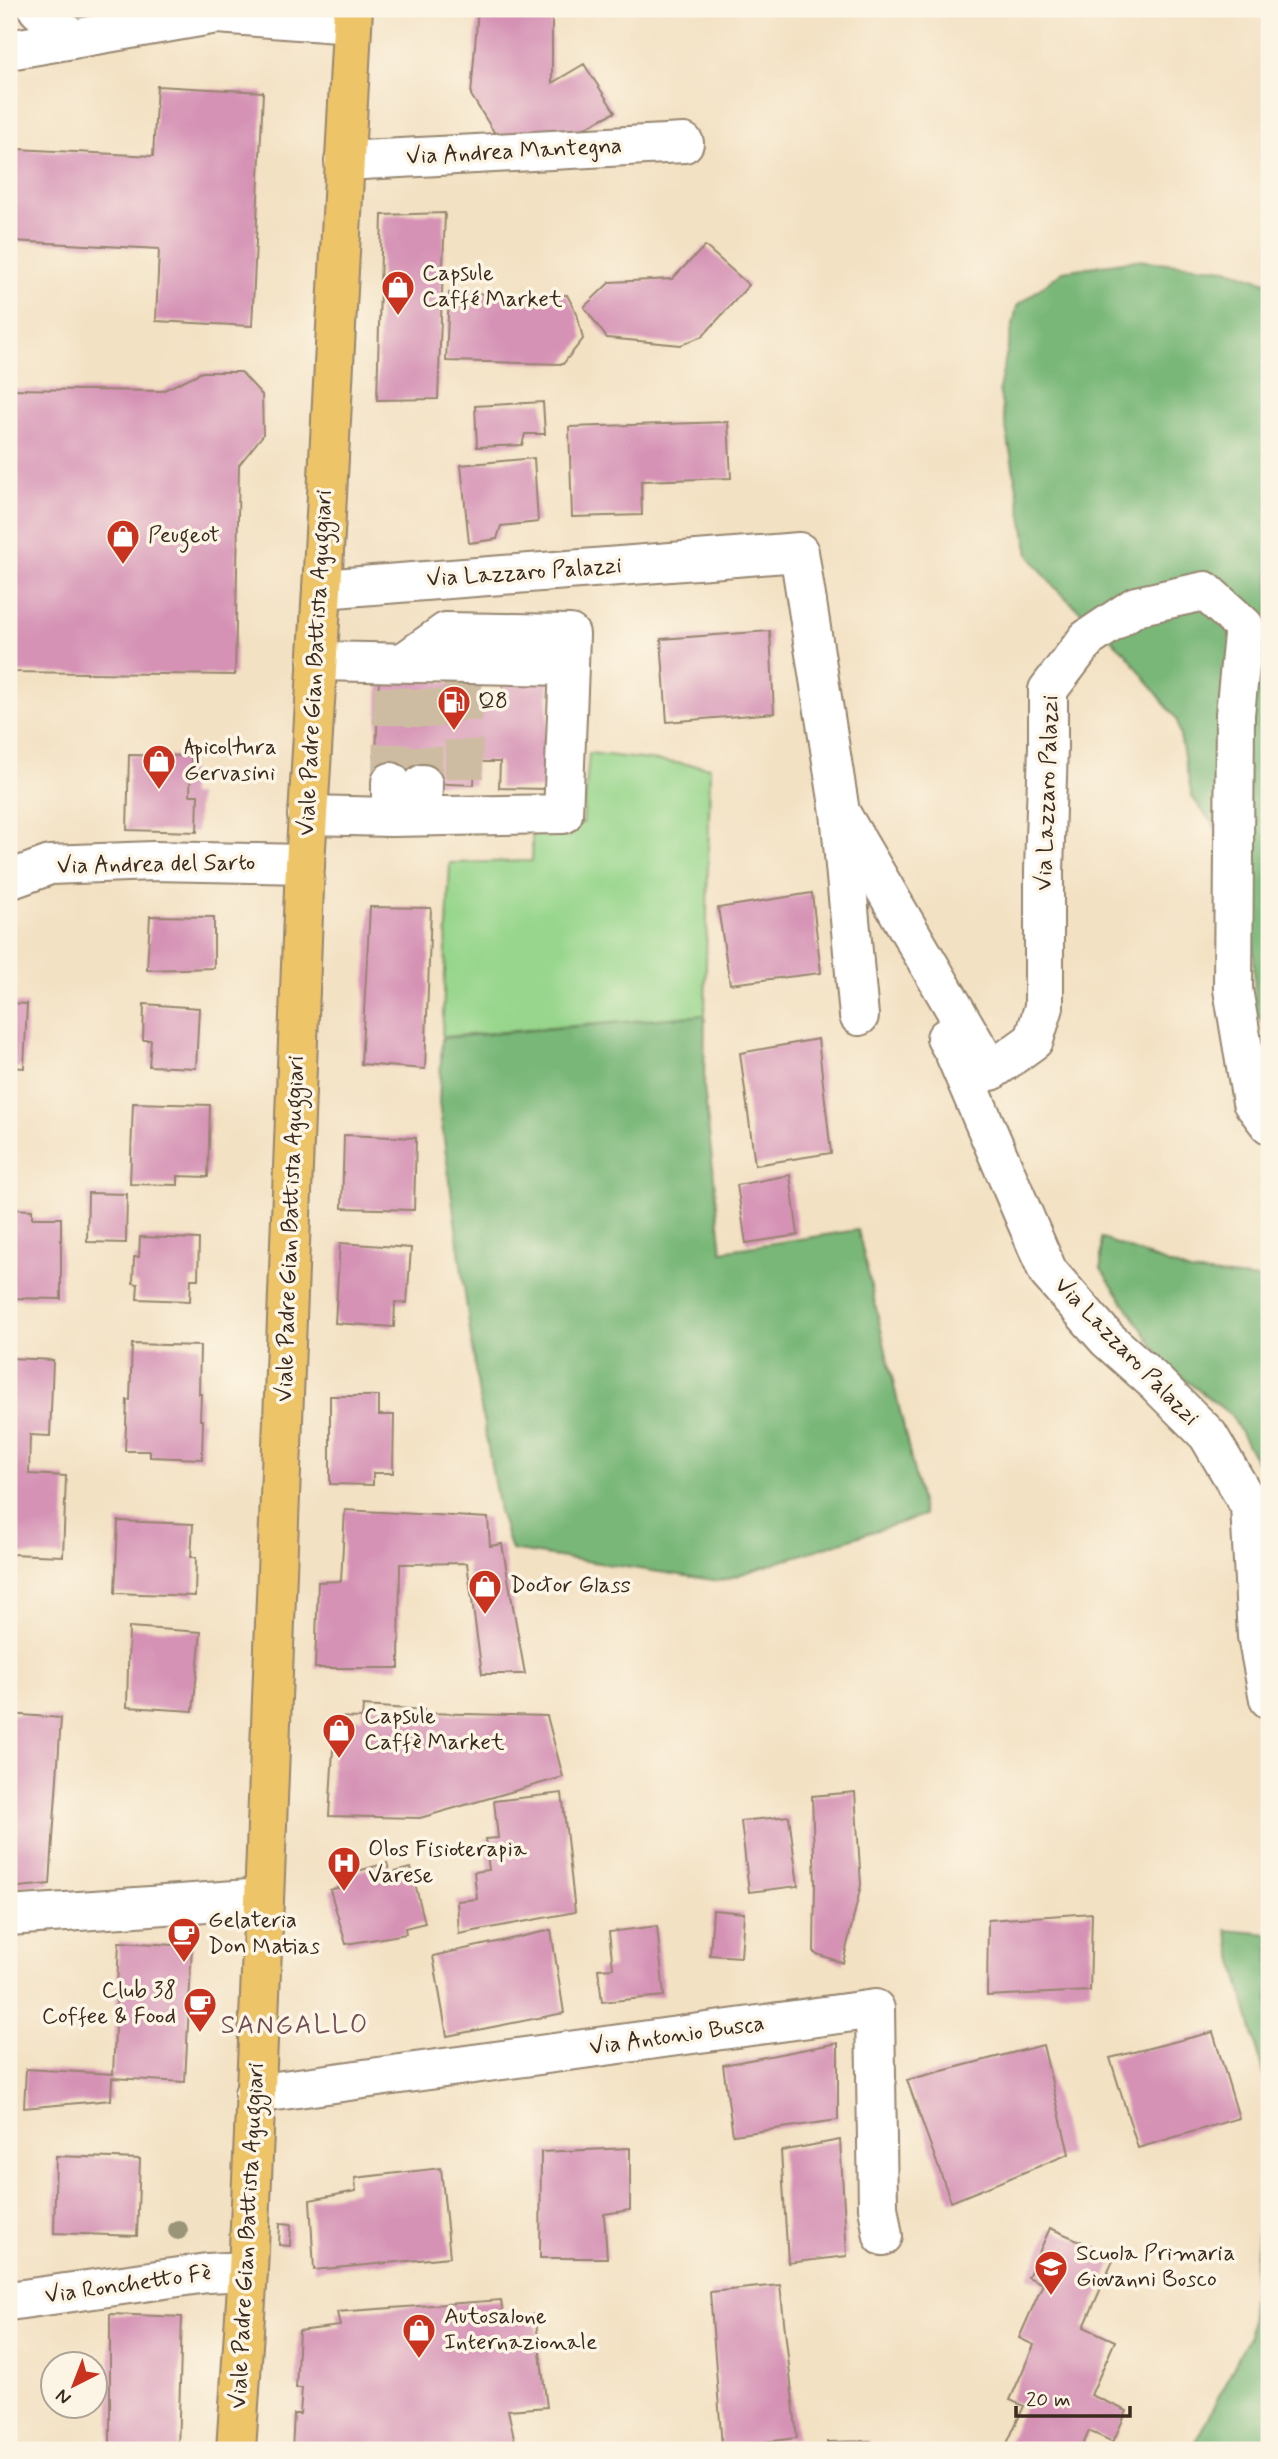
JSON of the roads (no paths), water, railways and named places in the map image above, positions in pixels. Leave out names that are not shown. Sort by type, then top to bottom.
[{"type":"main road","name":"Viale Padre Gian Battista Aguggiari","points":[[236,2450],[248,2271],[264,1898],[304,864],[322,589],[352,16]]},
{"type":"street","points":[[38,9],[72,38]]},
{"type":"street","points":[[9,50],[217,14],[352,16]]},
{"type":"street","name":"Via Andrea Mantegna","points":[[344,161],[684,143]]},
{"type":"street","name":"Via Lazzaro Palazzi","points":[[322,589],[799,552],[840,812],[859,1016]]},
{"type":"street","name":"Via Lazzaro Palazzi","points":[[840,812],[991,1071],[1034,1040],[1044,1007],[1048,690],[1087,639],[1136,606],[1205,591],[1244,626],[1235,714],[1233,989],[1252,1102],[1269,1124]]},
{"type":"street","points":[[307,815],[407,800],[464,800],[563,814],[570,635],[446,632],[408,670]]},
{"type":"street","points":[[317,661],[463,673],[569,666]]},
{"type":"street","name":"Via Andrea del Sarto","points":[[9,880],[50,865],[153,861],[304,864]]},
{"type":"street","name":"Via Lazzaro Palazzi","points":[[846,871],[954,1052],[1048,1272],[1108,1339],[1208,1435],[1250,1506],[1257,1636],[1269,1699]]},
{"type":"street","points":[[9,1916],[264,1898]]},
{"type":"street","name":"Via Antonio Busca","points":[[254,2094],[875,2009],[878,2207],[883,2236]]},
{"type":"street","name":"Via Ronchetto Fè","points":[[9,2301],[207,2273],[248,2271]]},
{"type":"tunnel","points":[[391,782],[393,680]]},
{"type":"tunnel","points":[[423,784],[425,681]]},
{"type":"tunnel","points":[[463,683],[464,785]]},
{"type":"place","name":"Capsule Caffé Market","points":[[398,317]]},
{"type":"place","name":"Peugeot","points":[[123,566]]},
{"type":"place","name":"Q8","points":[[454,732]]},
{"type":"place","name":"Apicoltura Gervasini","points":[[159,791]]},
{"type":"place","name":"Doctor Glass","points":[[485,1616]]},
{"type":"place","name":"Capsule Caffè Market","points":[[339,1760]]},
{"type":"place","name":"Olos Fisioterapia Varese","points":[[344,1893]]},
{"type":"place","name":"Gelateria Don Matias","points":[[184,1964]]},
{"type":"place","name":"Club 38 Coffee & Food","points":[[200,2034]]},
{"type":"place","name":"Scuola Primaria Giovanni Bosco","points":[[1051,2297]]},
{"type":"place","name":"Autosalone Internazionale","points":[[419,2360]]},
{"type":"district","name":"SANGALLO","points":[[295,2026]]}]
